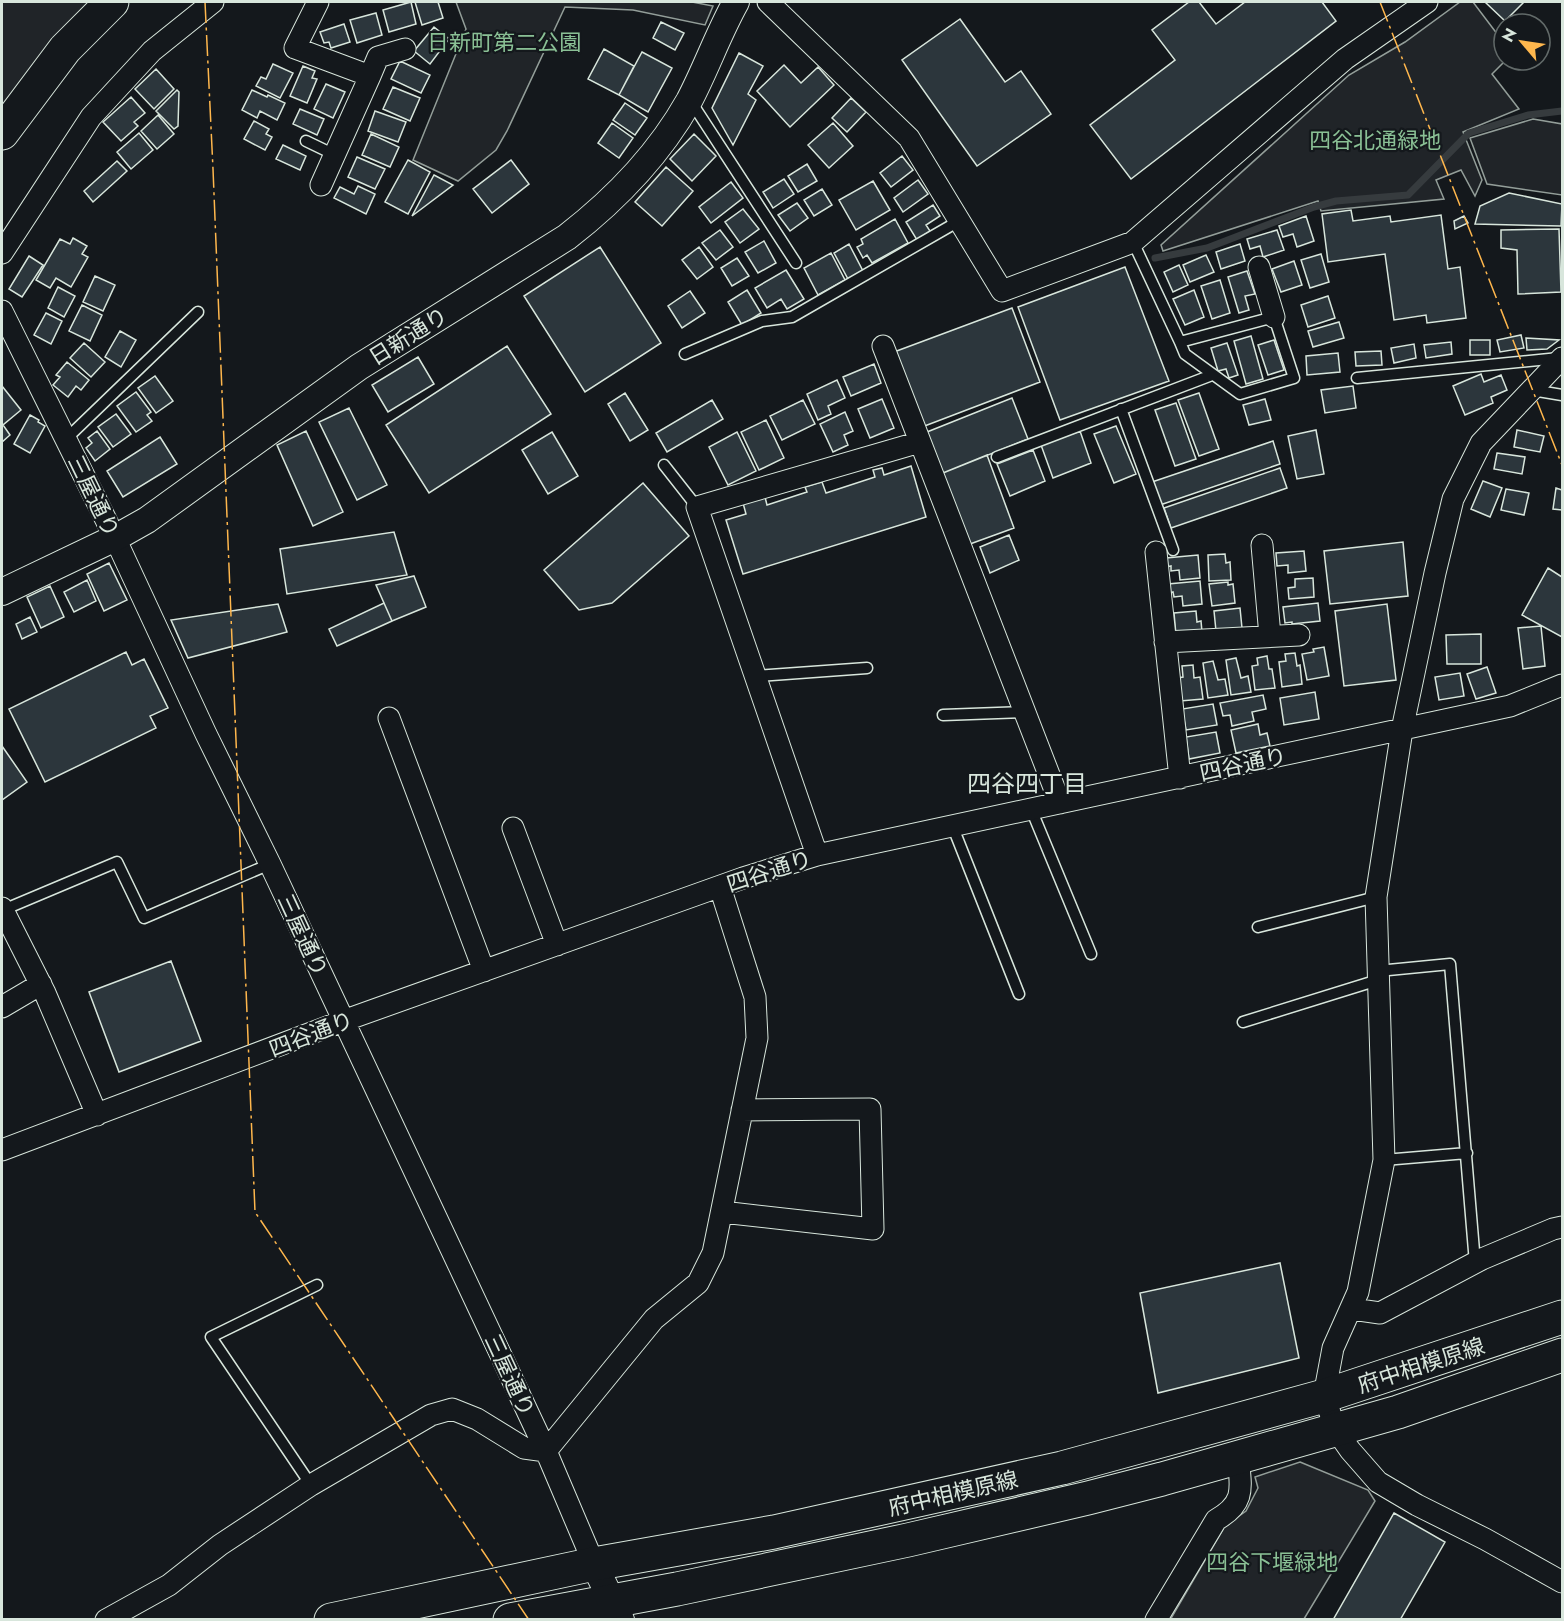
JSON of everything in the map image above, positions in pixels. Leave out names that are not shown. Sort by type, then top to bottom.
[{"type":"main road","points":[[2,133],[65,49],[112,2]]},
{"type":"main road","name":"府中相模原線","points":[[331,1620],[594,1564],[774,1532],[1062,1468],[1324,1396],[1563,1317]]},
{"type":"main road","name":"府中相模原線","points":[[510,1620],[617,1611],[1162,1479],[1398,1412],[1563,1355]]},
{"type":"street","points":[[2,253],[91,117],[152,51],[213,2]]},
{"type":"street","points":[[318,2],[295,48],[370,76]]},
{"type":"street","name":"日新通り","points":[[2,592],[115,537],[156,513],[359,367],[596,215],[645,166],[661,145],[690,100],[736,2]]},
{"type":"street","points":[[768,2],[909,138],[1002,291],[1133,242],[1345,59],[1427,2]]},
{"type":"street","points":[[321,185],[378,57],[405,49]]},
{"type":"street","points":[[1259,267],[1274,317]]},
{"type":"street","name":"三屋通り","points":[[2,311],[115,537],[206,734],[270,864],[546,1451],[594,1564]]},
{"type":"street","points":[[883,346],[1060,803]]},
{"type":"street","points":[[1563,358],[1482,443],[1453,499],[1402,730],[1376,897],[1384,1160],[1358,1292],[1333,1348],[1324,1396],[1336,1430],[1378,1482],[1563,1582]]},
{"type":"street","points":[[817,855],[697,507],[920,442]]},
{"type":"street","points":[[1262,546],[1270,636]]},
{"type":"street","points":[[1165,551],[1165,642],[1180,778]]},
{"type":"street","points":[[1165,642],[1299,635]]},
{"type":"street","name":"四谷通り","points":[[2,1150],[343,1021],[720,887],[817,855],[1510,706],[1563,684]]},
{"type":"street","points":[[389,718],[484,971]]},
{"type":"street","points":[[513,828],[557,945]]},
{"type":"street","points":[[106,1620],[169,1585],[220,1545],[311,1485],[431,1415],[452,1409],[477,1419],[524,1448],[546,1451],[654,1320],[698,1283],[713,1253],[757,1038],[755,997],[720,887]]},
{"type":"street","points":[[2,909],[41,984],[97,1115]]},
{"type":"street","points":[[2,1007],[41,984]]},
{"type":"street","points":[[722,1212],[873,1229],[870,1109],[742,1110]]},
{"type":"street","points":[[1352,1309],[1380,1313],[1475,1263],[1553,1229],[1563,1227]]},
{"type":"street","points":[[1156,1620],[1215,1520],[1230,1512],[1241,1494],[1238,1457]]},
{"type":"street","points":[[594,1564],[617,1611]]},
{"type":"lane","points":[[690,100],[796,263]]},
{"type":"lane","points":[[306,141],[334,155]]},
{"type":"lane","points":[[686,354],[762,321],[792,317],[959,221]]},
{"type":"lane","points":[[1133,242],[1185,354],[1240,394],[1294,378],[1274,317],[1180,342]]},
{"type":"lane","points":[[66,439],[198,312]]},
{"type":"lane","points":[[1357,378],[1563,358]]},
{"type":"lane","points":[[998,457],[1212,375]]},
{"type":"lane","points":[[1531,390],[1563,395]]},
{"type":"lane","points":[[1121,409],[1165,551]]},
{"type":"lane","points":[[664,465],[697,507]]},
{"type":"lane","points":[[757,676],[867,668]]},
{"type":"lane","points":[[943,716],[1024,712]]},
{"type":"lane","points":[[1031,809],[1091,954]]},
{"type":"lane","points":[[952,825],[1019,994]]},
{"type":"lane","points":[[2,909],[117,862],[144,918],[270,864]]},
{"type":"lane","points":[[1258,927],[1376,897]]},
{"type":"lane","points":[[1244,1022],[1378,975],[1450,964],[1475,1263]]},
{"type":"lane","points":[[1384,1160],[1467,1153]]},
{"type":"lane","points":[[311,1485],[211,1337],[317,1285]]},
{"type":"green space","points":[[2,2],[94,2],[2,111]]},
{"type":"green space","name":"日新町第二公園","points":[[456,2],[692,2],[713,6],[705,25],[633,10],[565,7],[496,150],[458,181],[413,160],[466,29]]},
{"type":"green space","name":"四谷北通緑地","points":[[1460,2],[1473,2],[1492,27],[1492,72],[1494,72],[1492,74],[1519,109],[1463,132],[1482,180],[1475,196],[1461,170],[1436,180],[1444,199],[1321,211],[1318,201],[1163,251],[1161,245],[1349,75],[1405,42]]},
{"type":"green space","points":[[1533,119],[1562,124],[1562,195],[1487,184],[1470,138]]},
{"type":"green space","name":"四谷下堰緑地","points":[[1300,1462],[1368,1490],[1375,1501],[1304,1619],[1170,1620],[1225,1526],[1246,1511],[1258,1488],[1255,1477]]},
{"type":"building","points":[[411,2],[416,24],[389,32],[383,10]]},
{"type":"building","points":[[415,2],[438,2],[443,18],[422,25]]},
{"type":"building","points":[[1189,2],[1199,2],[1216,24],[1245,2],[1322,2],[1336,21],[1131,179],[1090,125],[1175,60],[1152,30]]},
{"type":"building","points":[[1485,2],[1524,2],[1514,12],[1496,12]]},
{"type":"building","points":[[376,13],[382,35],[357,43],[350,20]]},
{"type":"building","points":[[960,19],[1005,82],[1021,71],[1051,114],[977,166],[902,60]]},
{"type":"building","points":[[661,22],[684,33],[675,50],[653,38]]},
{"type":"building","points":[[344,24],[350,42],[331,48],[329,42],[324,43],[320,32]]},
{"type":"building","points":[[434,27],[449,39],[430,64],[414,51]]},
{"type":"building","points":[[604,49],[634,66],[619,95],[588,79]]},
{"type":"building","points":[[642,52],[672,68],[648,112],[619,95]]},
{"type":"building","points":[[739,53],[763,66],[748,94],[756,100],[733,145],[712,108]]},
{"type":"building","points":[[400,61],[430,75],[421,93],[391,79]]},
{"type":"building","points":[[273,64],[293,73],[280,98],[256,86],[261,77],[266,79]]},
{"type":"building","points":[[784,65],[801,83],[818,67],[834,85],[790,127],[757,91]]},
{"type":"building","points":[[303,66],[315,71],[312,78],[317,79],[307,103],[290,96]]},
{"type":"building","points":[[156,69],[174,89],[154,109],[135,89]]},
{"type":"building","points":[[326,84],[345,92],[333,118],[314,109]]},
{"type":"building","points":[[393,87],[420,98],[410,121],[383,109]]},
{"type":"building","points":[[177,90],[179,92],[178,126],[174,129],[156,111]]},
{"type":"building","points":[[252,90],[285,103],[277,120],[260,111],[257,118],[242,110]]},
{"type":"building","points":[[131,97],[145,113],[134,122],[138,126],[121,141],[103,122]]},
{"type":"building","points":[[851,98],[866,112],[847,132],[832,118]]},
{"type":"building","points":[[625,103],[647,118],[635,135],[613,120]]},
{"type":"building","points":[[300,109],[324,119],[317,135],[293,124]]},
{"type":"building","points":[[375,111],[406,122],[398,142],[368,131]]},
{"type":"building","points":[[158,115],[174,134],[157,149],[141,131]]},
{"type":"building","points":[[254,121],[269,129],[266,134],[272,137],[265,150],[244,139]]},
{"type":"building","points":[[612,123],[633,138],[619,158],[598,143]]},
{"type":"building","points":[[833,123],[853,146],[829,168],[808,145]]},
{"type":"building","points":[[139,133],[153,150],[131,169],[117,152]]},
{"type":"building","points":[[371,134],[399,147],[390,167],[362,155]]},
{"type":"building","points":[[694,134],[716,156],[692,181],[670,159]]},
{"type":"building","points":[[283,145],[306,156],[300,170],[276,159]]},
{"type":"building","points":[[902,156],[913,170],[891,187],[880,173]]},
{"type":"building","points":[[357,157],[385,169],[375,189],[348,177]]},
{"type":"building","points":[[408,160],[430,172],[408,214],[385,202]]},
{"type":"building","points":[[511,160],[529,184],[492,213],[473,189]]},
{"type":"building","points":[[117,161],[127,171],[93,202],[84,191]]},
{"type":"building","points":[[807,164],[817,181],[798,192],[788,176]]},
{"type":"building","points":[[666,167],[693,191],[662,226],[635,202]]},
{"type":"building","points":[[434,175],[453,185],[412,216]]},
{"type":"building","points":[[784,179],[794,194],[773,208],[763,192]]},
{"type":"building","points":[[918,180],[928,194],[903,212],[894,198]]},
{"type":"building","points":[[873,181],[890,210],[856,230],[839,200]]},
{"type":"building","points":[[731,182],[743,198],[711,223],[699,207]]},
{"type":"building","points":[[358,186],[375,194],[366,214],[334,198],[340,187],[354,194]]},
{"type":"building","points":[[822,189],[832,205],[814,216],[804,200]]},
{"type":"building","points":[[1509,193],[1562,204],[1561,226],[1475,224],[1480,206]]},
{"type":"building","points":[[797,203],[808,218],[790,231],[778,215]]},
{"type":"building","points":[[933,205],[940,216],[926,225],[930,231],[917,240],[906,222]]},
{"type":"building","points":[[743,209],[759,229],[740,243],[725,222]]},
{"type":"building","points":[[1351,210],[1353,221],[1390,216],[1391,222],[1441,215],[1448,269],[1460,267],[1466,318],[1427,323],[1426,315],[1394,320],[1385,254],[1328,262],[1322,214]]},
{"type":"building","points":[[1306,216],[1314,241],[1297,247],[1293,234],[1283,237],[1279,226]]},
{"type":"building","points":[[1464,216],[1468,223],[1455,229],[1454,221]]},
{"type":"building","points":[[895,219],[908,243],[872,263],[867,255],[863,258],[857,247],[863,244],[861,239]]},
{"type":"building","points":[[1559,229],[1561,292],[1518,294],[1517,250],[1501,248],[1501,230]]},
{"type":"building","points":[[720,230],[733,247],[716,260],[702,243]]},
{"type":"building","points":[[1277,230],[1284,250],[1263,257],[1260,246],[1250,249],[1247,239]]},
{"type":"building","points":[[73,238],[87,246],[82,254],[88,257],[71,287],[56,278],[50,288],[36,280],[60,239],[70,244]]},
{"type":"building","points":[[764,241],[776,263],[758,273],[745,252]]},
{"type":"building","points":[[849,244],[863,271],[848,279],[834,253]]},
{"type":"building","points":[[1240,244],[1245,261],[1221,269],[1216,252]]},
{"type":"building","points":[[600,247],[661,343],[585,392],[524,296]]},
{"type":"building","points":[[699,247],[713,267],[697,279],[682,260]]},
{"type":"building","points":[[831,253],[845,280],[818,295],[804,268]]},
{"type":"building","points":[[1321,254],[1329,282],[1310,288],[1301,260]]},
{"type":"building","points":[[1206,255],[1214,272],[1190,282],[1183,265]]},
{"type":"building","points":[[29,256],[43,265],[22,297],[9,289]]},
{"type":"building","points":[[737,258],[749,276],[732,286],[721,268]]},
{"type":"building","points":[[1294,261],[1302,285],[1281,292],[1272,269]]},
{"type":"building","points":[[1179,265],[1188,285],[1173,292],[1164,272]]},
{"type":"building","points":[[1125,267],[1169,381],[1060,420],[1018,307]]},
{"type":"building","points":[[786,270],[804,299],[787,309],[781,299],[767,308],[755,288]]},
{"type":"building","points":[[1247,271],[1255,294],[1245,296],[1249,310],[1239,313],[1228,277]]},
{"type":"building","points":[[95,276],[115,285],[103,311],[83,302]]},
{"type":"building","points":[[1220,280],[1230,313],[1212,319],[1201,286]]},
{"type":"building","points":[[58,287],[75,296],[64,317],[48,308]]},
{"type":"building","points":[[747,290],[761,313],[742,325],[728,302]]},
{"type":"building","points":[[1194,290],[1204,317],[1185,325],[1173,299]]},
{"type":"building","points":[[690,291],[705,313],[682,328],[668,306]]},
{"type":"building","points":[[1328,296],[1335,318],[1308,327],[1301,305]]},
{"type":"building","points":[[82,305],[102,315],[90,341],[69,331]]},
{"type":"building","points":[[1012,308],[1040,382],[922,427],[894,352]]},
{"type":"building","points":[[46,313],[62,321],[51,344],[34,335]]},
{"type":"building","points":[[1339,322],[1344,338],[1313,347],[1308,331]]},
{"type":"building","points":[[120,331],[136,340],[121,367],[105,357]]},
{"type":"building","points":[[1521,335],[1524,348],[1500,352],[1497,340]]},
{"type":"building","points":[[1251,336],[1263,379],[1246,384],[1234,341]]},
{"type":"building","points":[[1526,338],[1559,340],[1547,349],[1527,350]]},
{"type":"building","points":[[1274,340],[1284,370],[1268,375],[1258,345]]},
{"type":"building","points":[[1470,340],[1490,340],[1490,355],[1470,355]]},
{"type":"building","points":[[1451,342],[1452,354],[1426,358],[1424,345]]},
{"type":"building","points":[[84,343],[105,362],[91,377],[70,358]]},
{"type":"building","points":[[1227,343],[1238,375],[1229,378],[1226,369],[1218,371],[1211,348]]},
{"type":"building","points":[[1414,344],[1416,358],[1394,363],[1391,348]]},
{"type":"building","points":[[507,346],[551,414],[429,493],[386,425]]},
{"type":"building","points":[[1381,351],[1382,365],[1356,366],[1355,352]]},
{"type":"building","points":[[1338,353],[1340,372],[1307,375],[1306,356]]},
{"type":"building","points":[[418,357],[434,384],[388,412],[372,385]]},
{"type":"building","points":[[67,362],[89,380],[81,390],[76,386],[68,397],[53,385],[60,377],[56,375]]},
{"type":"building","points":[[874,364],[881,383],[851,396],[843,377]]},
{"type":"building","points":[[1481,374],[1484,382],[1501,375],[1507,390],[1491,397],[1493,403],[1465,415],[1453,386]]},
{"type":"building","points":[[155,376],[173,401],[156,413],[138,388]]},
{"type":"building","points":[[837,380],[845,398],[828,406],[831,414],[818,420],[807,394]]},
{"type":"building","points":[[2,386],[21,410],[3,425],[10,435],[2,442]]},
{"type":"building","points":[[1353,386],[1356,408],[1325,413],[1321,390]]},
{"type":"building","points":[[136,392],[151,412],[147,415],[152,421],[136,432],[117,406]]},
{"type":"building","points":[[625,393],[648,430],[630,441],[608,404]]},
{"type":"building","points":[[1199,393],[1219,449],[1199,456],[1178,400]]},
{"type":"building","points":[[1012,398],[1028,439],[943,473],[927,432]]},
{"type":"building","points":[[882,399],[894,428],[870,438],[858,409]]},
{"type":"building","points":[[1265,399],[1271,420],[1249,425],[1243,405]]},
{"type":"building","points":[[712,400],[723,419],[667,452],[656,433]]},
{"type":"building","points":[[803,400],[815,424],[782,440],[770,416]]},
{"type":"building","points":[[1176,403],[1196,459],[1175,466],[1155,410]]},
{"type":"building","points":[[349,408],[387,485],[357,500],[319,422]]},
{"type":"building","points":[[845,412],[853,431],[844,435],[848,445],[833,452],[820,424]]},
{"type":"building","points":[[116,414],[131,434],[113,447],[98,427]]},
{"type":"building","points":[[30,415],[45,426],[30,453],[14,444]]},
{"type":"building","points":[[766,420],[784,458],[759,470],[741,432]]},
{"type":"building","points":[[1116,426],[1136,474],[1114,483],[1094,434]]},
{"type":"building","points":[[1316,430],[1324,474],[1297,479],[1288,436]]},
{"type":"building","points":[[1517,430],[1544,436],[1540,452],[1514,447]]},
{"type":"building","points":[[97,431],[110,449],[95,461],[86,448],[92,443],[88,438]]},
{"type":"building","points":[[306,431],[343,512],[313,526],[277,445]]},
{"type":"building","points":[[1080,431],[1091,463],[1053,478],[1041,445]]},
{"type":"building","points":[[552,432],[578,476],[548,494],[522,450]]},
{"type":"building","points":[[737,432],[756,471],[728,485],[709,447]]},
{"type":"building","points":[[160,437],[177,464],[123,497],[107,471]]},
{"type":"building","points":[[1273,441],[1280,464],[1160,505],[1152,482]]},
{"type":"building","points":[[1033,450],[1045,481],[1010,496],[997,464]]},
{"type":"building","points":[[1497,453],[1525,457],[1522,474],[1494,469]]},
{"type":"building","points":[[987,455],[1014,528],[970,544],[943,473]]},
{"type":"building","points":[[911,466],[926,517],[743,574],[726,520],[746,514],[743,503],[765,497],[767,505],[807,492],[805,487],[822,482],[826,493],[875,477],[873,470],[882,468],[884,475]]},
{"type":"building","points":[[1280,468],[1287,488],[1171,528],[1164,508]]},
{"type":"building","points":[[1483,481],[1502,488],[1490,517],[1471,509]]},
{"type":"building","points":[[643,483],[689,536],[612,603],[579,610],[544,570]]},
{"type":"building","points":[[1556,488],[1562,490],[1562,510],[1553,509]]},
{"type":"building","points":[[1506,489],[1529,493],[1524,515],[1501,510]]},
{"type":"building","points":[[394,532],[407,575],[287,594],[280,549]]},
{"type":"building","points":[[1009,535],[1019,560],[990,573],[980,547]]},
{"type":"building","points":[[1403,542],[1408,596],[1330,604],[1324,551]]},
{"type":"building","points":[[1304,551],[1306,571],[1288,573],[1288,565],[1277,566],[1276,553]]},
{"type":"building","points":[[1225,554],[1226,563],[1230,562],[1231,580],[1209,581],[1208,555]]},
{"type":"building","points":[[1198,555],[1200,578],[1180,580],[1179,570],[1171,571],[1171,566],[1166,567],[1166,558]]},
{"type":"building","points":[[109,563],[127,600],[104,611],[87,574]]},
{"type":"building","points":[[1548,568],[1562,577],[1562,637],[1522,615]]},
{"type":"building","points":[[414,576],[426,607],[392,621],[376,585]]},
{"type":"building","points":[[1313,578],[1314,597],[1289,599],[1288,588],[1295,587],[1295,579]]},
{"type":"building","points":[[87,580],[96,601],[74,612],[64,592]]},
{"type":"building","points":[[1200,581],[1202,604],[1183,606],[1182,596],[1174,597],[1173,592],[1169,593],[1168,584]]},
{"type":"building","points":[[1228,582],[1228,585],[1233,584],[1235,603],[1212,606],[1209,584]]},
{"type":"building","points":[[50,586],[64,617],[41,628],[27,597]]},
{"type":"building","points":[[384,603],[392,621],[337,646],[329,629]]},
{"type":"building","points":[[1318,603],[1320,621],[1285,623],[1283,607]]},
{"type":"building","points":[[278,604],[287,632],[188,658],[171,620]]},
{"type":"building","points":[[1387,604],[1396,680],[1344,686],[1335,611]]},
{"type":"building","points":[[1240,608],[1242,628],[1216,631],[1214,611]]},
{"type":"building","points":[[1196,611],[1197,622],[1201,621],[1202,632],[1176,635],[1174,613]]},
{"type":"building","points":[[30,617],[37,632],[22,639],[16,624]]},
{"type":"building","points":[[1541,626],[1545,666],[1523,669],[1518,628]]},
{"type":"building","points":[[1481,634],[1481,664],[1447,664],[1446,635]]},
{"type":"building","points":[[1324,647],[1329,676],[1307,680],[1302,654]]},
{"type":"building","points":[[126,652],[132,665],[144,659],[168,708],[150,716],[156,728],[45,782],[9,709]]},
{"type":"building","points":[[1295,653],[1297,666],[1300,665],[1302,684],[1282,687],[1279,662],[1286,661],[1285,654]]},
{"type":"building","points":[[1267,656],[1275,688],[1255,690],[1252,666],[1258,665],[1257,658]]},
{"type":"building","points":[[1236,658],[1241,678],[1248,676],[1251,692],[1231,695],[1226,660]]},
{"type":"building","points":[[1213,661],[1218,680],[1225,679],[1228,695],[1208,698],[1203,663]]},
{"type":"building","points":[[1193,665],[1194,678],[1200,677],[1203,699],[1180,701],[1177,678],[1183,677],[1182,666]]},
{"type":"building","points":[[1487,667],[1496,693],[1476,699],[1467,674]]},
{"type":"building","points":[[1460,673],[1464,696],[1439,700],[1435,677]]},
{"type":"building","points":[[1315,692],[1319,719],[1284,725],[1280,698]]},
{"type":"building","points":[[1263,695],[1266,709],[1252,712],[1254,721],[1232,726],[1230,715],[1223,716],[1220,703]]},
{"type":"building","points":[[1213,704],[1217,725],[1186,730],[1182,709]]},
{"type":"building","points":[[1258,724],[1260,735],[1267,733],[1270,746],[1236,753],[1231,730]]},
{"type":"building","points":[[1216,732],[1220,753],[1189,759],[1186,737]]},
{"type":"building","points":[[2,746],[27,782],[2,800]]},
{"type":"building","points":[[171,961],[201,1041],[119,1072],[89,992]]},
{"type":"building","points":[[1280,1263],[1299,1358],[1158,1393],[1140,1293]]},
{"type":"building","points":[[1394,1513],[1445,1542],[1400,1620],[1333,1620]]},
{"type":"waterway","points":[[1155,258],[1207,248],[1314,207],[1336,201],[1408,195],[1469,133],[1528,115],[1562,111]]},
{"type":"power","points":[[205,2],[255,1212],[529,1620]]},
{"type":"power","points":[[1380,2],[1562,465]]},
{"type":"district","name":"四谷四丁目","points":[[1027,783]]}]
